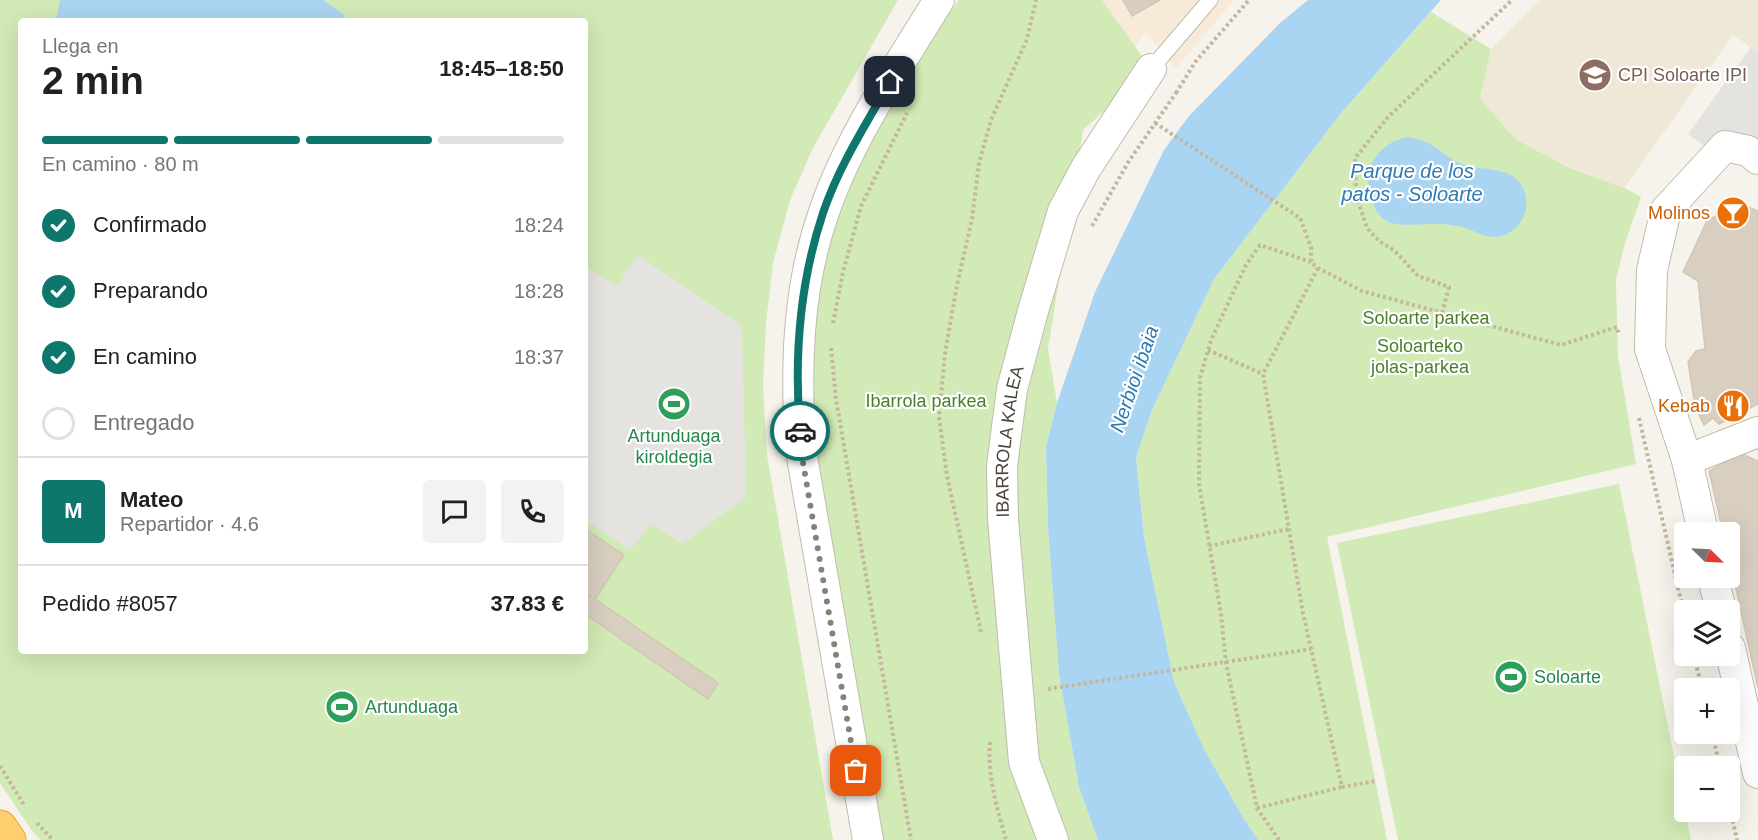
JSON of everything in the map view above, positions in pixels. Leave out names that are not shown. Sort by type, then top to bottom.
[{"type":"highway","points":[[0,827],[9,840]]},
{"type":"street","points":[[868,840],[801,451],[798,388],[800,325],[808,270],[824,212],[836,183],[870,115],[939,0]]},
{"type":"street","name":"IBARROLA KALEA","points":[[1053,840],[1024,762],[1003,519],[1002,466],[1012,389],[1063,211],[1086,168],[1150,69]]},
{"type":"street","points":[[1701,522],[1687,460],[1650,349],[1652,270],[1666,210],[1725,146],[1753,155]]},
{"type":"street","points":[[1687,460],[1758,432]]},
{"type":"street","points":[[1734,666],[1758,773]]},
{"type":"lane","points":[[1150,69],[1210,0]]},
{"type":"path","points":[[982,638],[947,476],[939,417],[945,352],[972,219],[979,162],[991,120],[1027,39],[1036,0]]},
{"type":"path","points":[[1442,314],[1449,287],[1418,276],[1395,251],[1379,241],[1367,228],[1356,195],[1355,158],[1388,117],[1512,0]]},
{"type":"path","points":[[1088,234],[1129,161],[1176,93]]},
{"type":"path","points":[[832,328],[843,272],[861,206],[909,111]]},
{"type":"path","points":[[1155,123],[1300,218],[1311,247],[1311,262]]},
{"type":"path","points":[[1279,840],[1257,808],[1226,663],[1221,614],[1199,484],[1200,378],[1208,350],[1246,265],[1260,245],[1311,262],[1362,291],[1561,345],[1617,327],[1620,338]]},
{"type":"path","points":[[1318,268],[1263,374],[1311,649],[1342,787]]},
{"type":"path","points":[[830,339],[836,399],[911,840]]},
{"type":"path","points":[[1208,350],[1263,374]]},
{"type":"path","points":[[1637,408],[1681,600]]},
{"type":"path","points":[[1209,546],[1289,529]]},
{"type":"path","points":[[1018,693],[1311,649]]},
{"type":"path","points":[[1047,678],[1049,689]]},
{"type":"path","points":[[0,766],[26,808]]},
{"type":"path","points":[[1257,808],[1376,781]]},
{"type":"path","points":[[33,816],[53,840]]},
{"type":"path","points":[[1733,822],[1737,840]]},
{"type":"shaded area","points":[[1093,0],[1234,0],[1176,68],[1145,32],[1129,56]]},
{"type":"shaded area","name":"CPI Soloarte IPI","points":[[1539,0],[1758,0],[1758,52],[1733,35],[1624,188],[1562,164],[1515,139],[1480,98],[1491,49]]},
{"type":"shaded area","points":[[1751,47],[1758,53],[1758,142],[1706,147],[1688,134]]},
{"type":"shaded area","points":[[638,255],[742,326],[746,497],[682,544],[651,524],[630,550],[588,522],[588,268],[617,286]]},
{"type":"green space","name":"Artunduaga kiroldegia","points":[[0,0],[898,0],[813,148],[790,200],[773,263],[766,322],[763,388],[767,455],[833,840],[41,840],[32,831],[0,783]]},
{"type":"green space","name":"Ibarrola parkea","points":[[959,0],[1102,0],[1151,69],[1083,130],[1048,349],[1057,403],[1046,448],[1048,527],[1059,674],[1079,787],[1098,840],[868,840],[801,451],[800,325],[870,115]]},
{"type":"green space","name":"Soloarte parkea","points":[[1431,12],[1491,49],[1480,98],[1515,139],[1568,167],[1624,188],[1641,197],[1625,243],[1616,280],[1618,356],[1636,464],[1327,537],[1387,840],[1258,840],[1204,749],[1174,682],[1144,537],[1136,458],[1152,410],[1214,279],[1342,112]]},
{"type":"green space","name":"Soloarte","points":[[1619,484],[1674,756],[1674,822],[1687,822],[1691,840],[1398,840],[1337,543]]},
{"type":"water","points":[[60,0],[323,0],[345,15],[342,18],[57,18]]},
{"type":"water","name":"Nerbioi ibaia","points":[[1308,0],[1441,0],[1342,112],[1214,279],[1152,410],[1136,458],[1144,537],[1174,682],[1204,749],[1258,840],[1098,840],[1079,787],[1059,674],[1048,527],[1046,447],[1057,403],[1095,292],[1164,150],[1189,116],[1280,23]]},
{"type":"water","name":"Parque de los patos - Soloarte","points":[[1409,137],[1426,142],[1457,162],[1472,167],[1501,171],[1515,178],[1524,191],[1526,200],[1526,209],[1519,225],[1504,235],[1495,237],[1451,225],[1404,225],[1386,221],[1374,206],[1368,183],[1369,170],[1372,162],[1386,147],[1394,141]]},
{"type":"building","points":[[1123,0],[1160,0],[1132,16]]},
{"type":"building","points":[[1738,203],[1758,211],[1758,404],[1719,424],[1713,418],[1704,425],[1695,405],[1688,362],[1696,351],[1705,349],[1698,281],[1683,272],[1707,221]]},
{"type":"building","points":[[1740,453],[1758,461],[1758,688],[1736,588],[1740,588],[1740,522],[1721,522],[1709,471]]},
{"type":"building","points":[[588,531],[624,555],[595,599],[588,596]]},
{"type":"building","points":[[588,594],[718,683],[708,699],[588,616]]},
{"type":"way so far","points":[[800,431],[801,451],[856,771]]},
{"type":"place","name":"CPI Soloarte IPI","points":[[1595,75]]},
{"type":"place","name":"Molinos","points":[[1733,213]]},
{"type":"place","name":"Artunduaga kiroldegia","points":[[674,404]]},
{"type":"place","name":"Kebab","points":[[1733,406]]},
{"type":"place","name":"Soloarte","points":[[1511,677]]},
{"type":"place","name":"Artunduaga","points":[[342,707]]},
{"type":"route","points":[[800,431],[798,388],[800,325],[808,270],[824,212],[844,164],[890,82]]},
{"type":"park label","name":"Soloarteko jolas-parkea","points":[[1420,356]]}]
